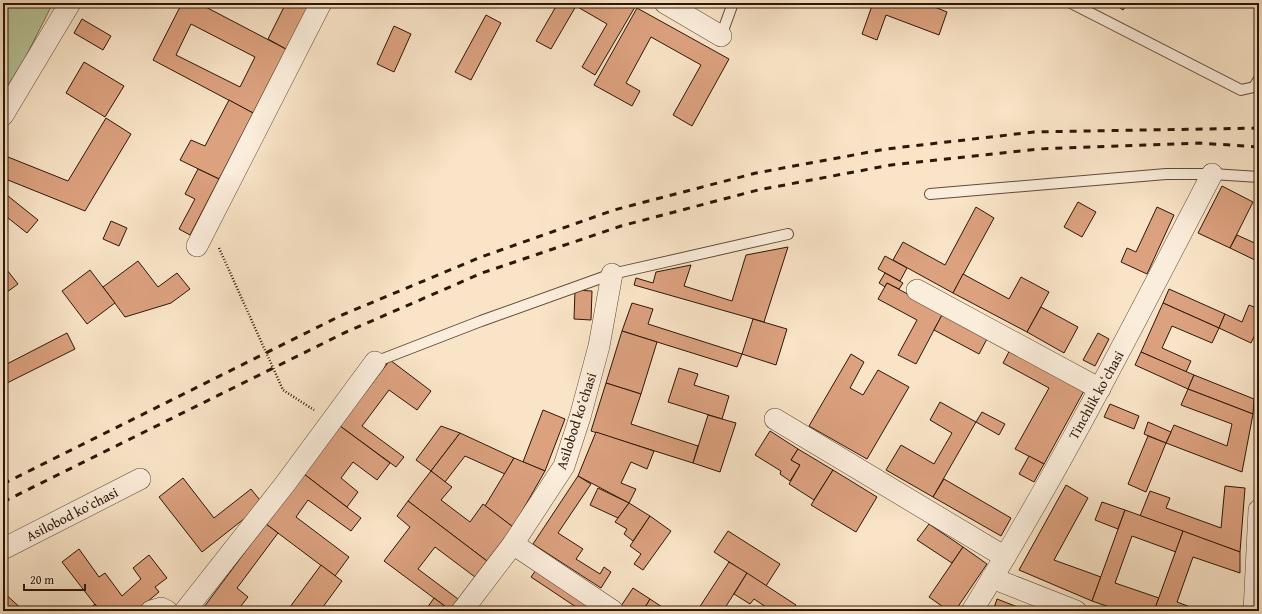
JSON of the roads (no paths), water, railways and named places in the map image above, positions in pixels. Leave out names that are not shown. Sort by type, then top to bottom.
[{"type":"street","points":[[3,115],[70,3]]},
{"type":"street","points":[[199,242],[321,3]]},
{"type":"street","points":[[665,3],[721,36]]},
{"type":"street","name":"Tinchlik koʻchasi","points":[[972,611],[1005,557],[1100,389],[1212,174]]},
{"type":"street","name":"Asilobod koʻchasi","points":[[462,611],[513,544],[564,466],[580,417],[599,346],[612,274]]},
{"type":"street","points":[[916,290],[1100,389]]},
{"type":"street","points":[[185,611],[285,484],[375,362]]},
{"type":"street","points":[[775,419],[1005,557]]},
{"type":"street","name":"Asilobod koʻchasi","points":[[3,549],[140,480]]},
{"type":"street","points":[[1254,611],[1259,510]]},
{"type":"street","points":[[513,544],[613,611]]},
{"type":"street","points":[[992,578],[1076,611]]},
{"type":"street","points":[[151,611],[161,608],[167,611]]},
{"type":"lane","points":[[721,36],[733,3]]},
{"type":"lane","points":[[1071,3],[1241,90],[1254,87],[1259,79]]},
{"type":"lane","points":[[930,194],[1166,174],[1212,174],[1259,177]]},
{"type":"lane","points":[[375,362],[481,320],[612,274],[788,234]]},
{"type":"railway","points":[[3,484],[342,315],[481,257],[614,210],[756,173],[886,149],[1034,132],[1259,128]]},
{"type":"railway","points":[[3,502],[344,333],[482,273],[621,226],[758,190],[891,165],[1038,149],[1199,143],[1259,147]]}]
